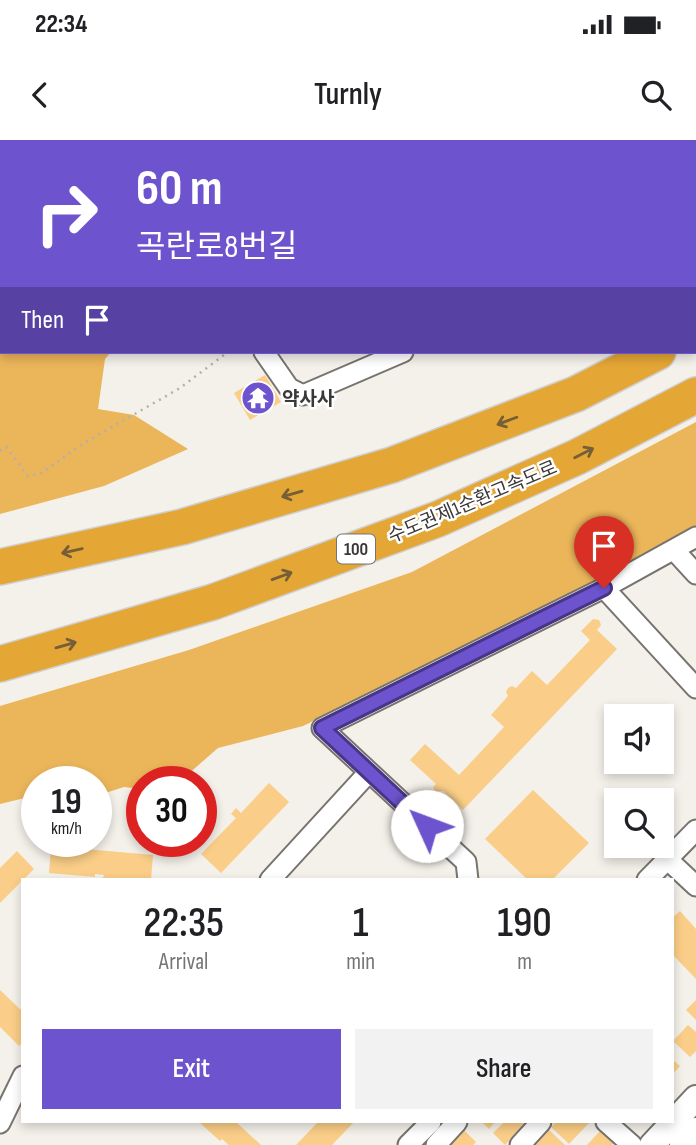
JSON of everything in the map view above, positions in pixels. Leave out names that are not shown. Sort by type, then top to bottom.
[{"type":"highway","points":[[0,567],[182,527],[392,465],[576,394],[654,354]]},
{"type":"highway","name":"수도권제1순환고속도로","points":[[0,664],[213,602],[439,519],[577,457],[696,395]]},
{"type":"street","points":[[265,354],[289,388],[303,395],[398,354]]},
{"type":"street","points":[[468,878],[466,862],[322,728],[604,588],[696,537]]},
{"type":"street","points":[[674,550],[696,574]]},
{"type":"street","points":[[604,588],[696,688]]},
{"type":"street","points":[[272,878],[369,772]]},
{"type":"street","points":[[649,878],[696,830]]},
{"type":"street","points":[[667,859],[696,886]]},
{"type":"street","points":[[0,1124],[21,1080]]},
{"type":"street","points":[[674,1109],[696,1084]]},
{"type":"street","points":[[674,1122],[696,1098]]},
{"type":"street","points":[[666,1145],[696,1114]]},
{"type":"street","points":[[408,1145],[430,1123]]},
{"type":"street","points":[[436,1145],[456,1123]]},
{"type":"street","points":[[520,1145],[540,1123]]},
{"type":"street","points":[[607,1123],[632,1145]]},
{"type":"street","points":[[641,1145],[661,1123]]},
{"type":"street","points":[[652,1145],[673,1123]]},
{"type":"street","points":[[682,1145],[696,1130]]},
{"type":"path","points":[[0,451],[6,447],[28,476],[43,473],[79,446],[180,388],[225,354]]},
{"type":"shaded area","points":[[0,354],[109,354],[105,359],[98,409],[134,415],[188,449],[104,486],[0,514]]},
{"type":"shaded area","points":[[696,422],[696,527],[592,586],[303,726],[218,748],[197,766],[126,766],[126,787],[112,791],[112,766],[21,766],[21,799],[0,804],[0,706],[189,650],[412,572]]},
{"type":"building","name":"약사사","points":[[265,375],[281,402],[250,420],[234,393]]},
{"type":"building","points":[[593,619],[599,620],[601,625],[597,630],[617,649],[463,810],[443,791],[435,792],[433,787],[436,784],[410,760],[425,744],[459,775],[504,727],[491,715],[508,696],[508,688],[516,688],[532,671],[547,685],[590,640],[581,631]]},
{"type":"building","points":[[269,783],[289,802],[221,873],[204,857],[217,857],[217,838],[236,818],[231,814],[236,808],[241,813]]},
{"type":"building","points":[[533,790],[589,843],[554,878],[526,878],[485,839]]},
{"type":"building","points":[[17,851],[34,869],[25,878],[21,878],[21,882],[0,903],[0,868]]},
{"type":"building","points":[[112,851],[126,853],[126,857],[153,857],[151,878],[103,878],[104,875],[95,874],[95,877],[49,873],[50,857],[112,857]]},
{"type":"building","points":[[680,911],[696,929],[696,979],[674,956],[674,916]]},
{"type":"building","points":[[0,990],[21,1010],[21,1044],[19,1046],[0,1027]]},
{"type":"building","points":[[696,1000],[696,1020],[686,1010]]},
{"type":"building","points":[[688,1025],[696,1032],[696,1051],[690,1057],[674,1040]]},
{"type":"building","points":[[674,1061],[680,1066],[674,1073]]},
{"type":"building","points":[[200,1123],[237,1123],[261,1145],[229,1145],[222,1139],[220,1141]]},
{"type":"building","points":[[317,1123],[353,1123],[332,1145],[296,1145]]},
{"type":"building","points":[[483,1123],[494,1123],[489,1129]]},
{"type":"building","points":[[503,1123],[526,1123],[505,1145],[493,1133]]},
{"type":"building","points":[[555,1123],[589,1123],[569,1144],[551,1127]]},
{"type":"building","points":[[548,1129],[565,1145],[532,1145]]},
{"type":"building","points":[[464,1130],[476,1142],[473,1145],[450,1145]]},
{"type":"building","points":[[601,1130],[614,1143],[587,1145]]},
{"type":"place","name":"약사사","points":[[258,398]]},
{"type":"route","points":[[427,826],[322,728],[604,588]]}]
